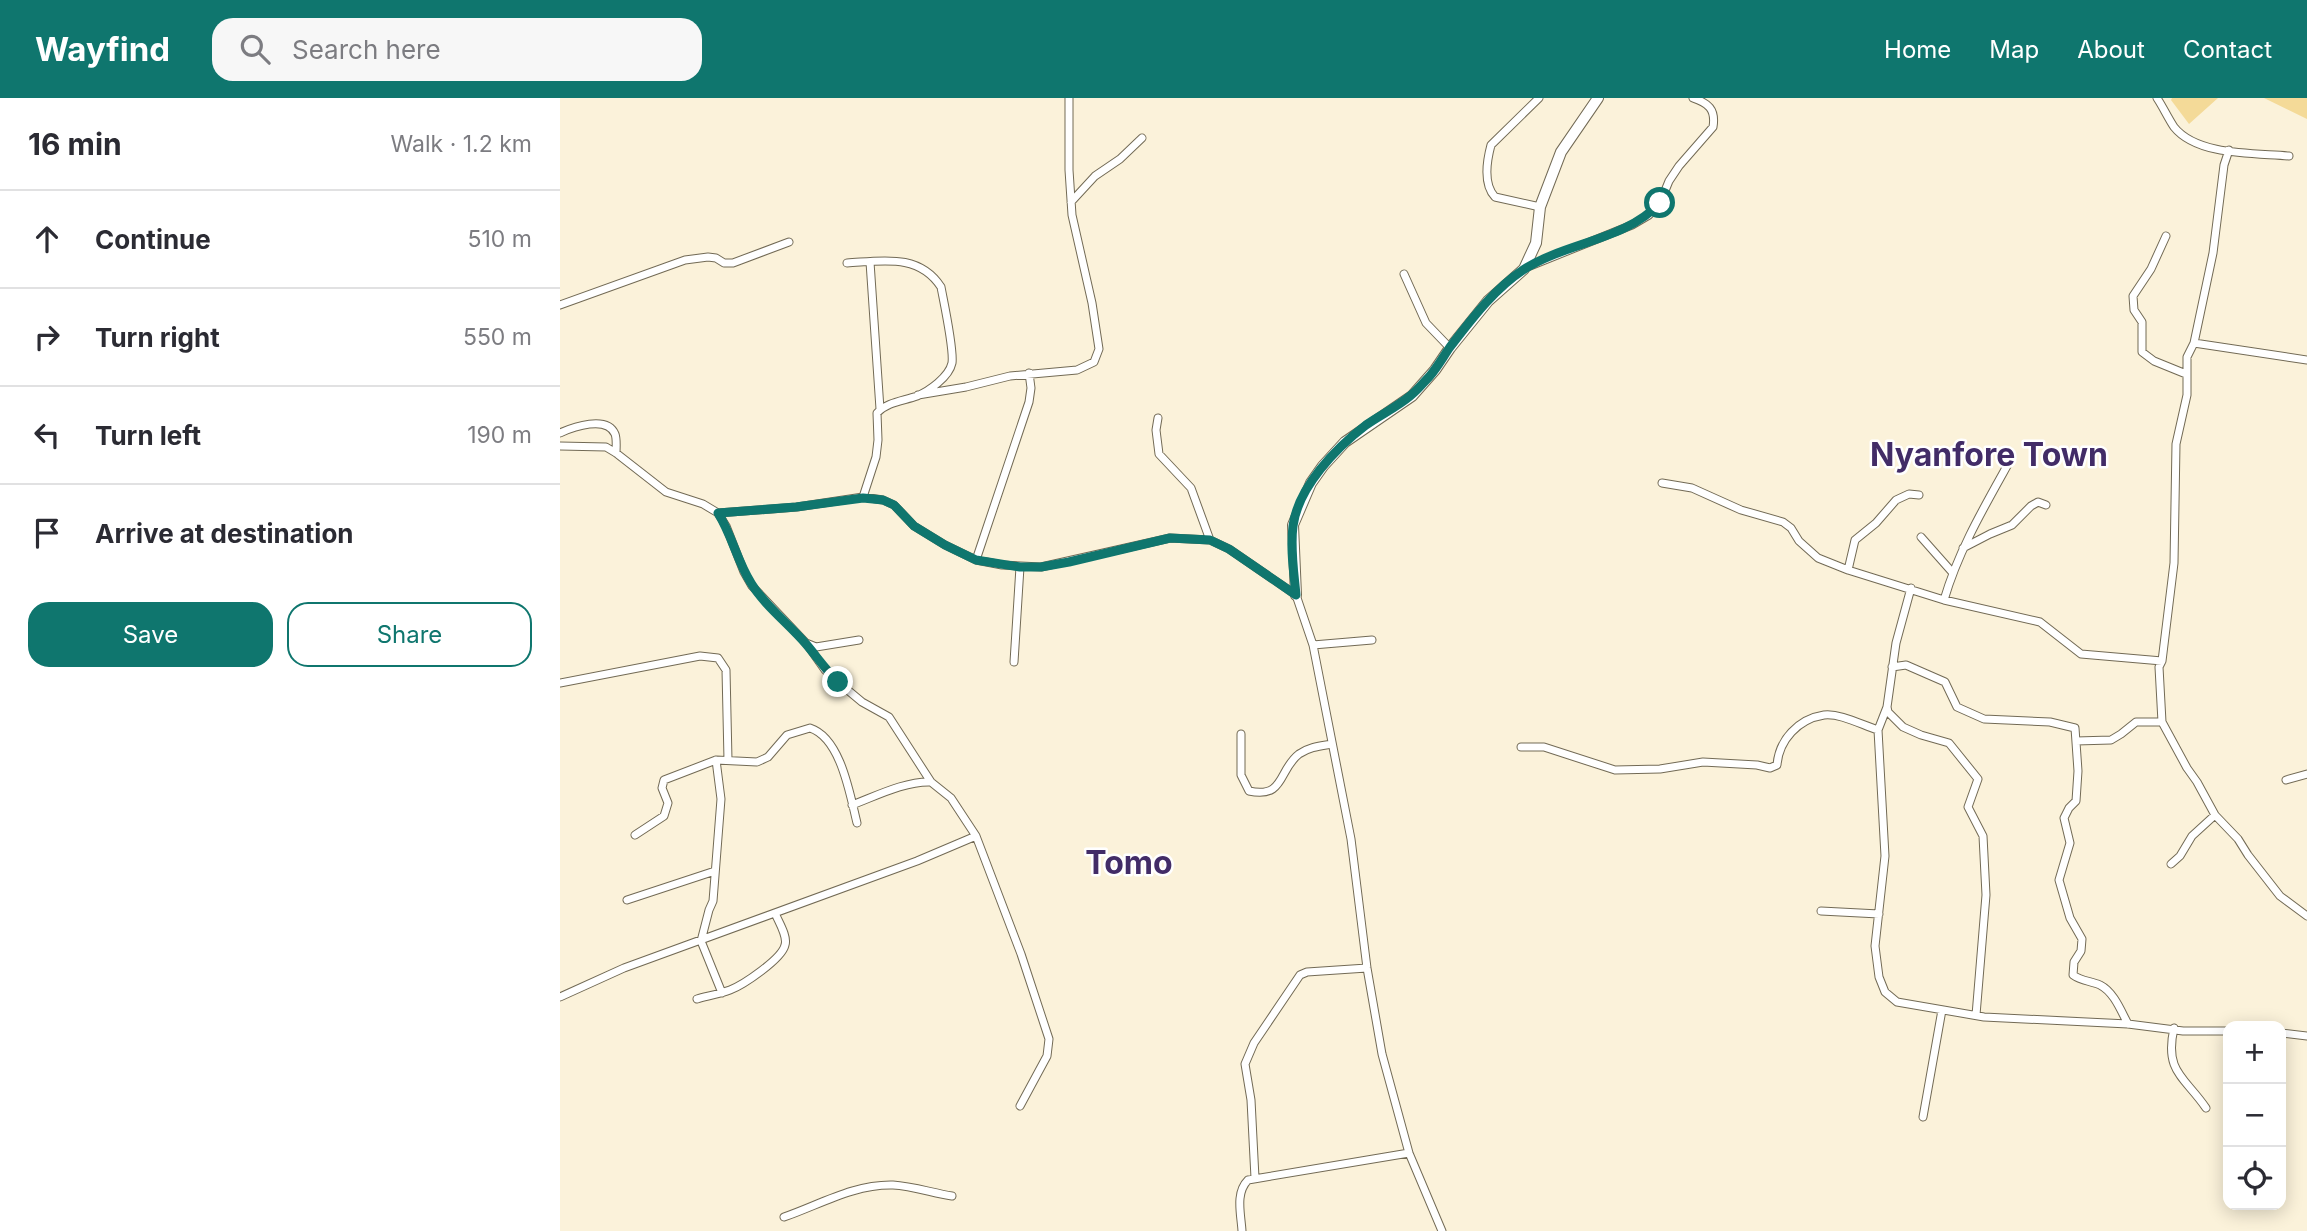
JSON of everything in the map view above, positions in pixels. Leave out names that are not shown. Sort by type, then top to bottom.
[{"type":"street","points":[[880,409],[918,395],[1029,373],[1077,370],[1094,362],[1098,356],[1092,303],[1072,215],[1068,142],[1069,98]]},
{"type":"street","points":[[1539,98],[1491,145],[1488,184],[1495,197],[1539,207]]},
{"type":"street","points":[[1524,269],[1536,243],[1539,207],[1561,152],[1598,98]]},
{"type":"street","points":[[1442,1231],[1409,1153],[1385,1066],[1367,968],[1351,839],[1313,645],[1296,595],[1293,525],[1311,482],[1322,466],[1345,442],[1412,396],[1488,300],[1524,269],[1632,225],[1649,215],[1660,203],[1679,166],[1713,127],[1713,110],[1706,102],[1693,98]]},
{"type":"street","points":[[2157,98],[2175,128],[2199,145],[2218,151],[2289,156]]},
{"type":"street","points":[[1071,202],[1095,176],[1121,159],[1142,138]]},
{"type":"street","points":[[2229,150],[2224,165],[2213,253],[2194,343],[2188,357],[2187,395],[2176,443],[2174,563],[2162,661],[2159,667],[2162,722],[2215,815],[2238,839],[2280,896],[2307,916]]},
{"type":"street","points":[[2166,236],[2151,269],[2133,296],[2134,310],[2142,322],[2142,352],[2154,361],[2186,374]]},
{"type":"street","points":[[560,305],[671,263],[708,257],[724,263],[733,262],[789,242]]},
{"type":"street","points":[[847,263],[904,261],[929,273],[941,287],[952,361],[943,378],[918,395]]},
{"type":"street","points":[[863,498],[876,457],[877,413],[880,409],[870,262]]},
{"type":"street","points":[[1404,274],[1426,323],[1450,348]]},
{"type":"street","points":[[2194,343],[2307,359]]},
{"type":"street","points":[[976,560],[1029,402],[1029,373]]},
{"type":"street","points":[[1158,418],[1156,430],[1159,454],[1191,488],[1210,540]]},
{"type":"street","points":[[560,433],[582,426],[607,426],[615,434],[616,453]]},
{"type":"street","points":[[560,446],[606,447],[666,492],[703,504],[718,513],[752,586],[806,643],[825,670],[862,702],[889,717],[930,782],[951,798],[976,836],[1021,954],[1049,1039],[1047,1056],[1020,1106]]},
{"type":"street","points":[[1944,600],[1952,572],[2007,466]]},
{"type":"street","points":[[1662,483],[1692,488],[1741,510],[1783,522],[1818,558],[1848,570],[1944,600],[2040,622],[2081,654],[2162,661]]},
{"type":"street","points":[[1848,570],[1855,540],[1876,523],[1896,500],[1909,495],[1919,495]]},
{"type":"street","points":[[718,513],[863,498],[883,500],[894,505],[924,533],[976,560],[1020,567],[1041,567],[1069,562],[1170,538],[1210,540],[1229,549],[1296,595]]},
{"type":"street","points":[[1963,549],[2012,525],[2038,502],[2046,505]]},
{"type":"street","points":[[1921,537],[1952,572]]},
{"type":"street","points":[[1014,663],[1020,567]]},
{"type":"street","points":[[1912,588],[1892,667],[1887,707],[1878,730],[1885,856],[1875,946],[1879,977],[1885,992],[1897,1002],[1976,1016],[2128,1024],[2183,1031],[2223,1031]]},
{"type":"street","points":[[806,643],[816,647],[859,640]]},
{"type":"street","points":[[1313,645],[1372,640]]},
{"type":"street","points":[[560,683],[700,656],[718,658],[726,670],[728,760]]},
{"type":"street","points":[[1892,667],[1906,665],[1945,682],[1957,707],[1984,719],[2050,722],[2075,729],[2078,771],[2076,801],[2068,808],[2064,818],[2070,844],[2059,880],[2070,918],[2082,939],[2081,951],[2074,962],[2073,975],[2103,986],[2119,1006],[2128,1024]]},
{"type":"street","points":[[1887,707],[1888,712],[1903,726],[1921,735],[1949,743],[1978,779],[1968,807],[1983,835],[1986,895],[1976,1016]]},
{"type":"street","points":[[1521,747],[1544,747],[1615,770],[1660,769],[1703,762],[1770,768],[1777,765],[1782,742],[1788,736],[1805,723],[1824,715],[1878,730]]},
{"type":"street","points":[[2076,741],[2111,740],[2136,722],[2162,722]]},
{"type":"street","points":[[635,835],[664,816],[668,803],[662,788],[664,780],[716,760],[757,762],[768,757],[786,735],[810,729],[826,737],[831,745],[846,781],[858,823]]},
{"type":"street","points":[[1241,734],[1241,775],[1249,791],[1259,793],[1270,792],[1283,780],[1293,760],[1301,753],[1310,748],[1332,744]]},
{"type":"street","points":[[716,760],[721,799],[713,901],[701,941],[722,993]]},
{"type":"street","points":[[2286,780],[2307,774]]},
{"type":"street","points":[[852,805],[903,786],[930,782]]},
{"type":"street","points":[[2171,864],[2180,856],[2192,836],[2215,815]]},
{"type":"street","points":[[560,997],[601,977],[927,857],[976,836]]},
{"type":"street","points":[[626,900],[715,870]]},
{"type":"street","points":[[1821,911],[1879,914]]},
{"type":"street","points":[[697,999],[733,989],[763,970],[781,953],[786,944],[775,913]]},
{"type":"street","points":[[1255,1178],[1251,1100],[1245,1064],[1254,1043],[1300,975],[1307,972],[1367,968]]},
{"type":"street","points":[[1923,1116],[1942,1010]]},
{"type":"street","points":[[2174,1028],[2171,1040],[2174,1068],[2206,1108]]},
{"type":"street","points":[[2286,1034],[2307,1036]]},
{"type":"street","points":[[1242,1231],[1240,1195],[1242,1186],[1248,1180],[1409,1153]]},
{"type":"street","points":[[784,1217],[814,1207],[827,1199],[892,1185],[952,1196]]},
{"type":"shaded area","points":[[2172,98],[2218,98],[2189,124]]},
{"type":"shaded area","points":[[2264,98],[2307,98],[2307,119]]},
{"type":"district","name":"Nyanfore Town","points":[[1989,455]]},
{"type":"district","name":"Tomo","points":[[1129,863]]},
{"type":"route","points":[[838,682],[825,670],[806,643],[752,586],[718,513],[863,498],[883,500],[894,505],[914,526],[945,545],[976,560],[1020,567],[1041,567],[1069,562],[1170,538],[1210,540],[1229,549],[1296,595],[1293,525],[1311,482],[1322,466],[1365,426],[1412,396],[1488,300],[1509,280],[1542,260],[1632,225],[1649,215],[1660,203]]}]
